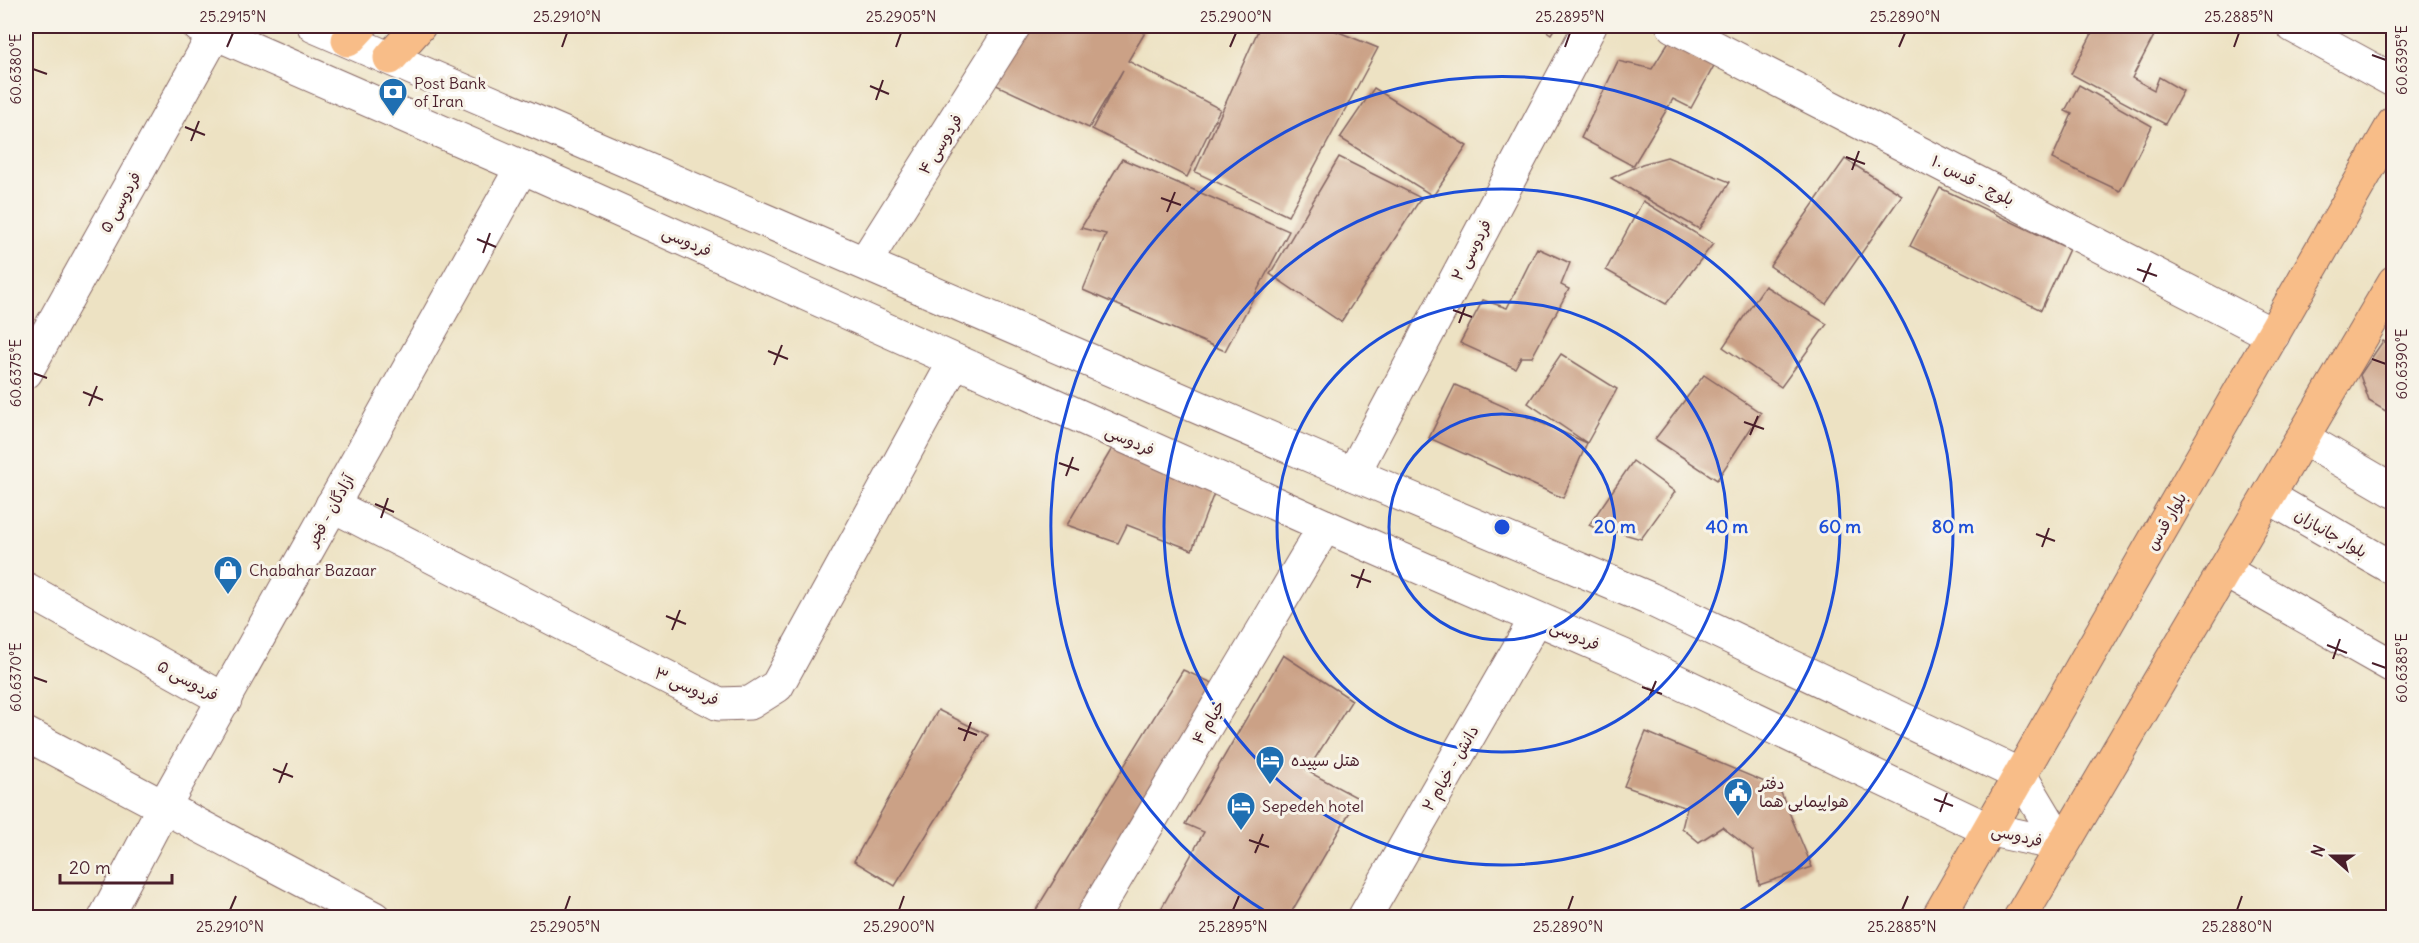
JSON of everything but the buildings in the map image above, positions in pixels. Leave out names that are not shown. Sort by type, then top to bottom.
[{"type":"main road","points":[[390,58],[419,26]]},
{"type":"main road","name":"بلوار قدس","points":[[1938,918],[2394,123]]},
{"type":"main road","points":[[2020,918],[2394,282]]},
{"type":"street","points":[[314,26],[355,33],[390,58],[1353,474],[1650,599],[2020,775]]},
{"type":"street","name":"فردوسی ۴","points":[[865,262],[1014,26]]},
{"type":"street","name":"فردوسی ۲","points":[[1353,474],[1590,26]]},
{"type":"street","name":"بلوچ - قدس ۱۰","points":[[1673,26],[2273,335]]},
{"type":"street","points":[[2294,26],[2394,81]]},
{"type":"street","name":"فردوسی","points":[[207,29],[522,167],[1324,526],[1626,657],[1987,830],[2062,845]]},
{"type":"street","name":"فردوسی ۵","points":[[26,372],[207,29]]},
{"type":"street","name":"آزادگان - فجر","points":[[105,918],[164,806],[522,167]]},
{"type":"street","name":"فردوسی ۳","points":[[332,505],[719,704],[750,703],[777,686],[955,362]]},
{"type":"street","points":[[2303,438],[2394,491]]},
{"type":"street","name":"بلوار جانبازان","points":[[2269,497],[2394,569]]},
{"type":"street","name":"خیام ۴","points":[[1092,918],[1324,526]]},
{"type":"street","points":[[2225,570],[2394,667]]},
{"type":"street","name":"فردوسی ۵","points":[[26,589],[225,700]]},
{"type":"street","name":"دانش - خیام ۲","points":[[1364,918],[1536,619]]},
{"type":"street","points":[[26,734],[374,918]]},
{"type":"street","name":"فردوسی","points":[[2020,775],[2062,845]]},
{"type":"place","name":"Post Bank of Iran","points":[[393,118]]},
{"type":"place","name":"Chabahar Bazaar","points":[[228,596]]},
{"type":"place","name":"هتل سپیده","points":[[1270,786]]},
{"type":"place","name":"دفتر هواپیمایی هما","points":[[1738,818]]},
{"type":"place","name":"Sepedeh hotel","points":[[1241,832]]}]
